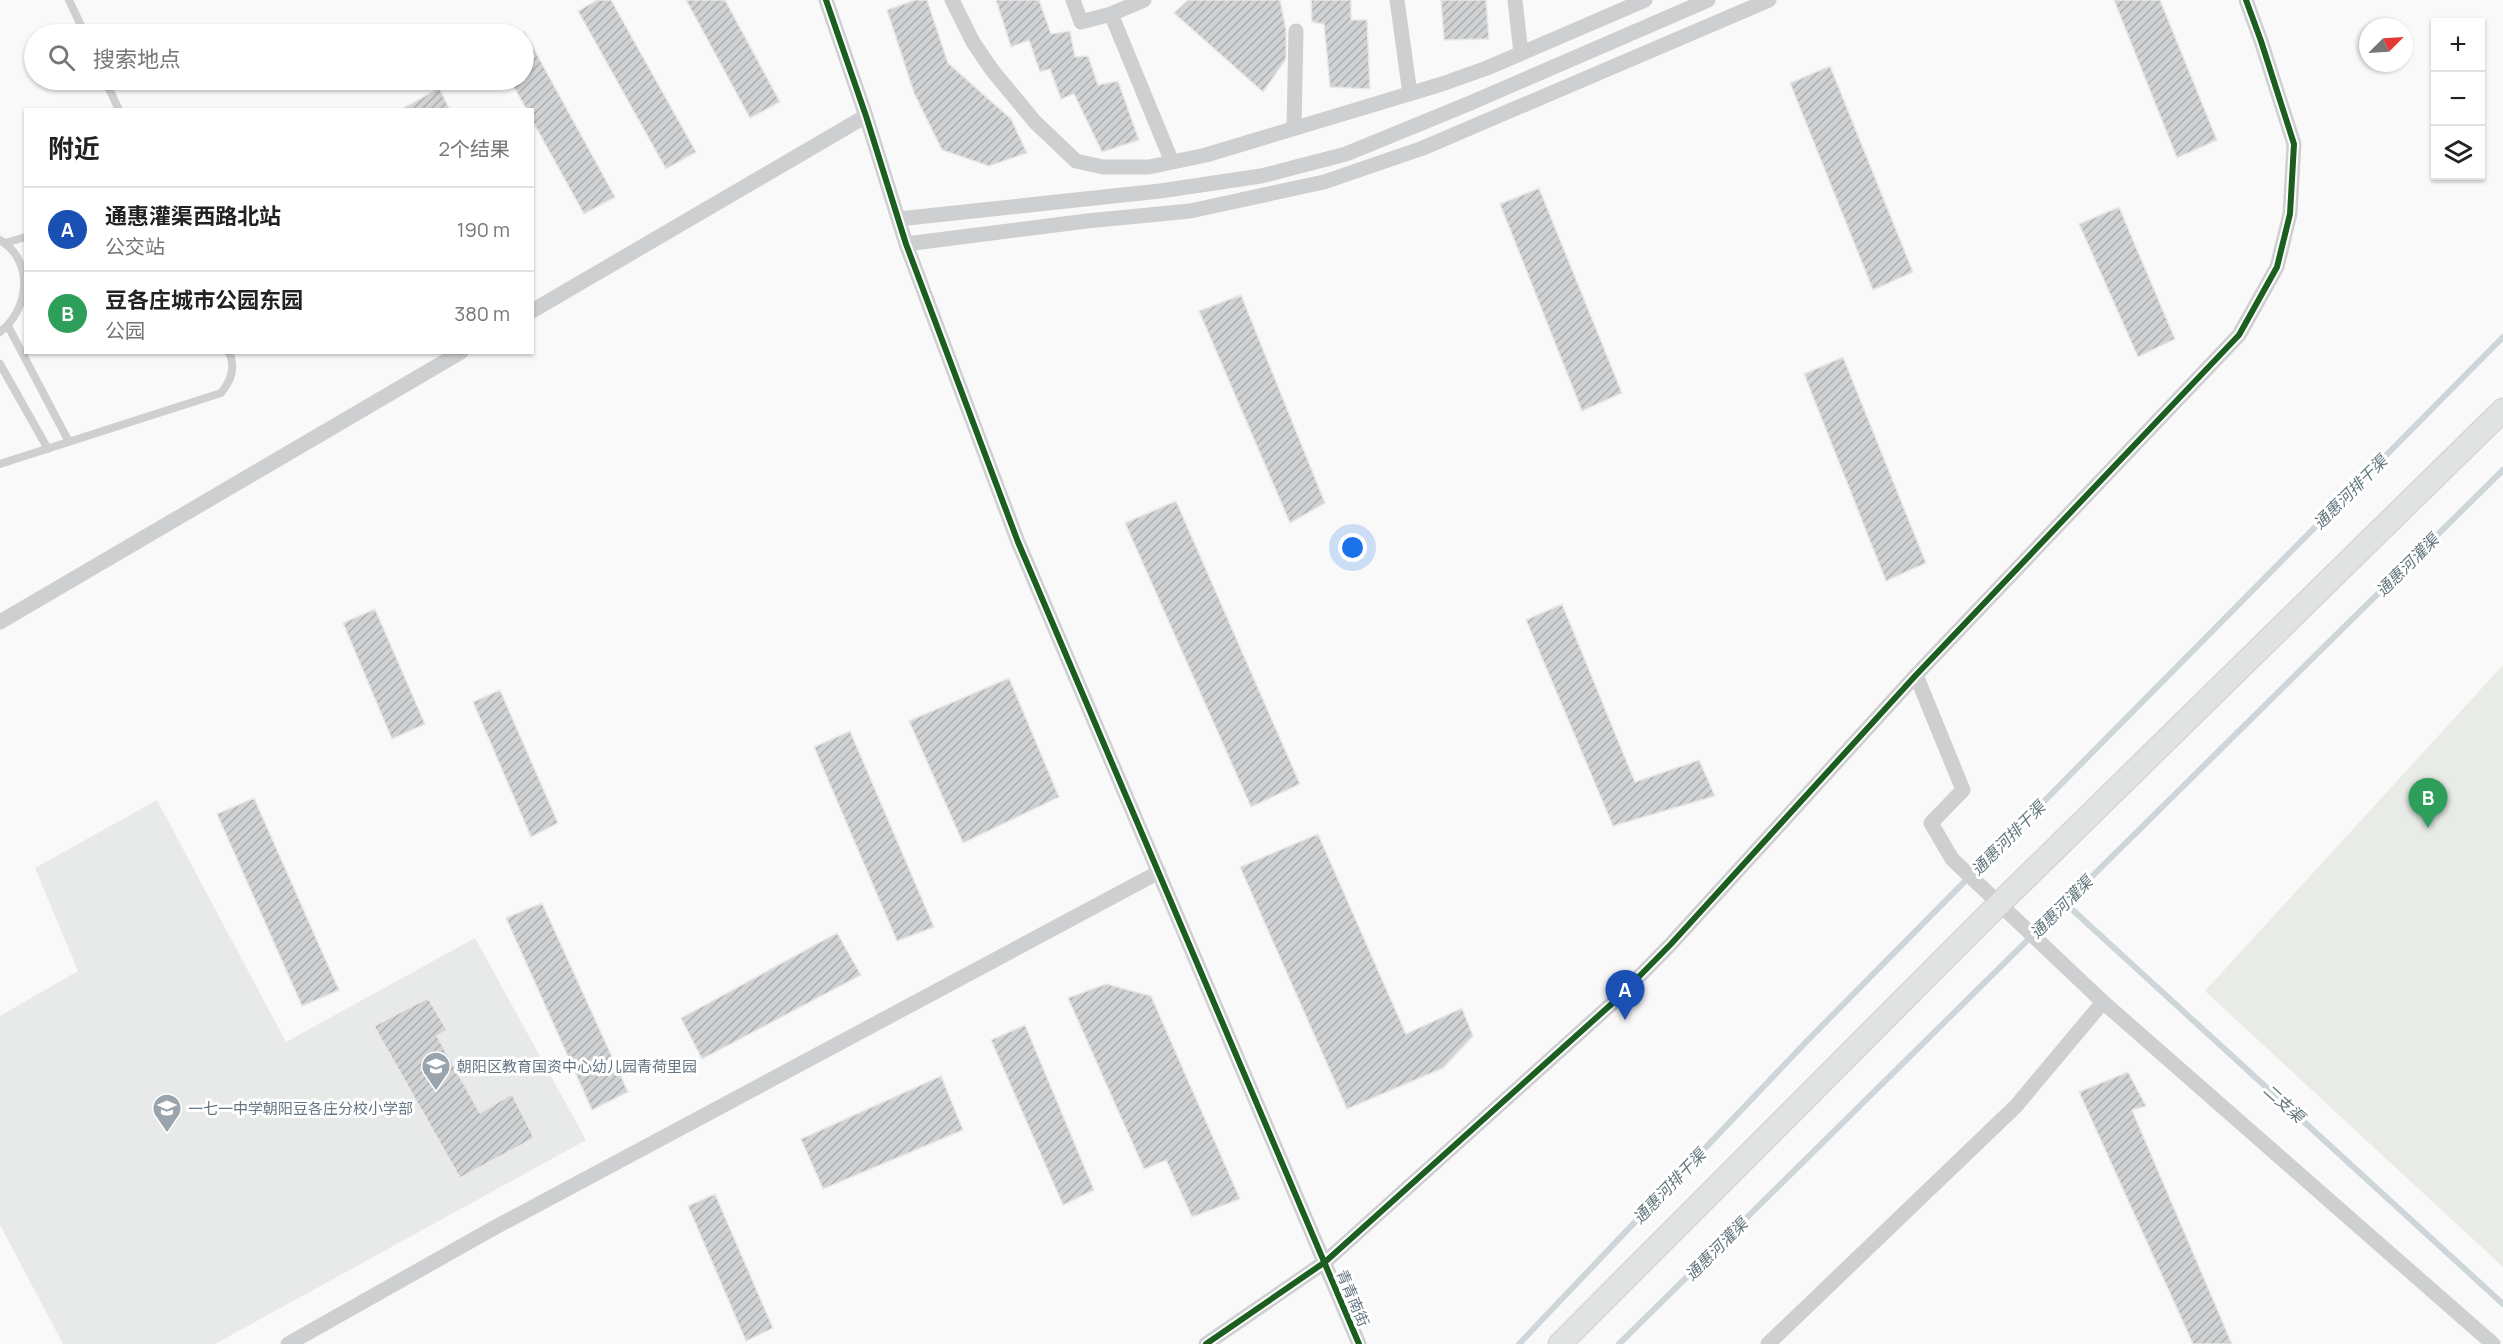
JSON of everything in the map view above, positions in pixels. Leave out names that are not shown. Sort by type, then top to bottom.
[{"type":"street","name":"青青南街","points":[[826,0],[866,116],[906,244],[1017,543],[1359,1344]]},
{"type":"street","points":[[952,0],[973,42],[992,70],[1035,122],[1077,161],[1103,167],[1149,167],[1206,155],[1410,94],[1487,68],[1642,1]]},
{"type":"street","points":[[1072,0],[1081,22],[1111,14],[1144,0]]},
{"type":"street","points":[[1397,0],[1410,94]]},
{"type":"street","points":[[1515,0],[1521,53]]},
{"type":"street","points":[[898,219],[1160,191],[1261,176],[1346,154],[1708,0]]},
{"type":"street","points":[[906,244],[1087,221],[1190,211],[1323,182],[1422,148],[1769,0]]},
{"type":"street","points":[[1206,1344],[1325,1262],[1616,1000],[1679,935],[1917,675],[2239,335],[2277,267],[2290,214],[2294,144],[2246,0]]},
{"type":"street","points":[[1111,14],[1172,162]]},
{"type":"street","points":[[1294,128],[1296,31]]},
{"type":"street","points":[[534,310],[866,116]]},
{"type":"street","points":[[0,622],[458,354]]},
{"type":"street","points":[[1560,1344],[1999,904],[2503,410]]},
{"type":"street","points":[[1917,675],[1963,790],[1931,823],[1952,859],[2103,1002],[2493,1344]]},
{"type":"street","points":[[288,1344],[492,1229],[1159,872]]},
{"type":"street","points":[[1768,1344],[2016,1106],[2103,1002]]},
{"type":"lane","points":[[69,0],[80,24]]},
{"type":"lane","points":[[110,90],[118,108]]},
{"type":"lane","points":[[2,242],[24,237]]},
{"type":"lane","points":[[2,242],[18,259],[24,275]]},
{"type":"lane","points":[[0,332],[8,326],[21,304],[24,284]]},
{"type":"lane","points":[[8,326],[69,442]]},
{"type":"lane","points":[[0,464],[221,393],[232,371],[233,361],[230,354]]},
{"type":"lane","points":[[0,364],[48,449]]},
{"type":"shaded area","points":[[2503,665],[2503,1267],[2205,991]]},
{"type":"shaded area","name":"一七一中学朝阳豆各庄分校小学部","points":[[157,800],[286,1042],[475,938],[586,1140],[215,1344],[63,1344],[0,1225],[0,1016],[78,971],[35,868]]},
{"type":"building","points":[[597,0],[611,0],[696,152],[666,169],[578,11]]},
{"type":"building","points":[[686,0],[725,0],[780,102],[750,118]]},
{"type":"building","points":[[915,0],[927,0],[948,63],[1011,119],[1027,153],[989,166],[942,150],[914,93],[887,10]]},
{"type":"building","points":[[996,0],[1039,0],[1051,34],[1070,31],[1075,57],[1088,56],[1098,85],[1118,81],[1139,140],[1102,152],[1074,94],[1061,99],[1050,69],[1040,72],[1029,40],[1011,47]]},
{"type":"building","points":[[1188,0],[1280,0],[1286,30],[1286,59],[1263,92],[1174,13]]},
{"type":"building","points":[[1311,0],[1351,0],[1351,20],[1367,20],[1370,89],[1330,87],[1324,24],[1312,22]]},
{"type":"building","points":[[1441,0],[1486,0],[1489,39],[1444,40]]},
{"type":"building","points":[[2114,0],[2160,0],[2217,140],[2177,158]]},
{"type":"building","points":[[534,49],[615,197],[584,214],[534,124],[534,108],[526,108],[516,90],[534,90]]},
{"type":"building","points":[[1830,66],[1913,272],[1873,290],[1790,83]]},
{"type":"building","points":[[435,90],[440,90],[449,108],[404,108]]},
{"type":"building","points":[[1539,188],[1622,393],[1582,411],[1500,204]]},
{"type":"building","points":[[2119,207],[2175,339],[2138,357],[2079,224]]},
{"type":"building","points":[[1241,295],[1325,503],[1290,523],[1199,311]]},
{"type":"building","points":[[1843,357],[1926,563],[1886,581],[1804,374]]},
{"type":"building","points":[[1176,501],[1300,784],[1251,807],[1125,523]]},
{"type":"building","points":[[1562,604],[1635,782],[1699,760],[1715,796],[1613,826],[1526,620]]},
{"type":"building","points":[[375,609],[425,724],[392,739],[343,623]]},
{"type":"building","points":[[1009,678],[1059,797],[963,843],[909,721]]},
{"type":"building","points":[[500,690],[558,823],[531,837],[473,702]]},
{"type":"building","points":[[850,731],[934,927],[897,941],[814,747]]},
{"type":"building","points":[[254,798],[339,990],[302,1006],[217,814]]},
{"type":"building","points":[[1318,834],[1406,1034],[1462,1008],[1473,1036],[1443,1068],[1347,1109],[1240,867]]},
{"type":"building","points":[[542,903],[628,1092],[592,1110],[506,918]]},
{"type":"building","points":[[837,933],[861,975],[702,1059],[681,1018]]},
{"type":"building","points":[[1106,984],[1151,996],[1240,1199],[1192,1217],[1166,1160],[1144,1169],[1068,998]]},
{"type":"building","points":[[428,998],[447,1030],[437,1036],[480,1113],[512,1094],[534,1138],[460,1178],[374,1026]]},
{"type":"building","points":[[1025,1025],[1094,1190],[1063,1205],[991,1040]]},
{"type":"building","points":[[2128,1072],[2146,1106],[2132,1110],[2232,1344],[2193,1344],[2079,1092]]},
{"type":"building","points":[[941,1076],[963,1130],[823,1189],[801,1139]]},
{"type":"building","points":[[715,1194],[773,1328],[746,1341],[688,1206]]},
{"type":"waterway","name":"通惠河排干渠","points":[[1519,1344],[1807,1041],[2503,337]]},
{"type":"waterway","name":"通惠河灌渠","points":[[1619,1344],[2503,470]]},
{"type":"waterway","name":"二支渠","points":[[2065,903],[2503,1304]]},
{"type":"cycle path","points":[[826,0],[866,116],[906,244],[1018,542],[1359,1344]]},
{"type":"cycle path","points":[[1206,1344],[1325,1262],[1616,1000],[1671,944],[1916,675],[2239,335],[2277,267],[2290,214],[2294,144],[2246,0]]},
{"type":"place","name":"豆各庄城市公园东园","points":[[2428,828]]},
{"type":"place","name":"通惠灌渠西路北站","points":[[1625,1020]]},
{"type":"place","name":"朝阳区教育国资中心幼儿园青荷里园","points":[[436,1092]]},
{"type":"place","name":"一七一中学朝阳豆各庄分校小学部","points":[[167,1134]]}]
